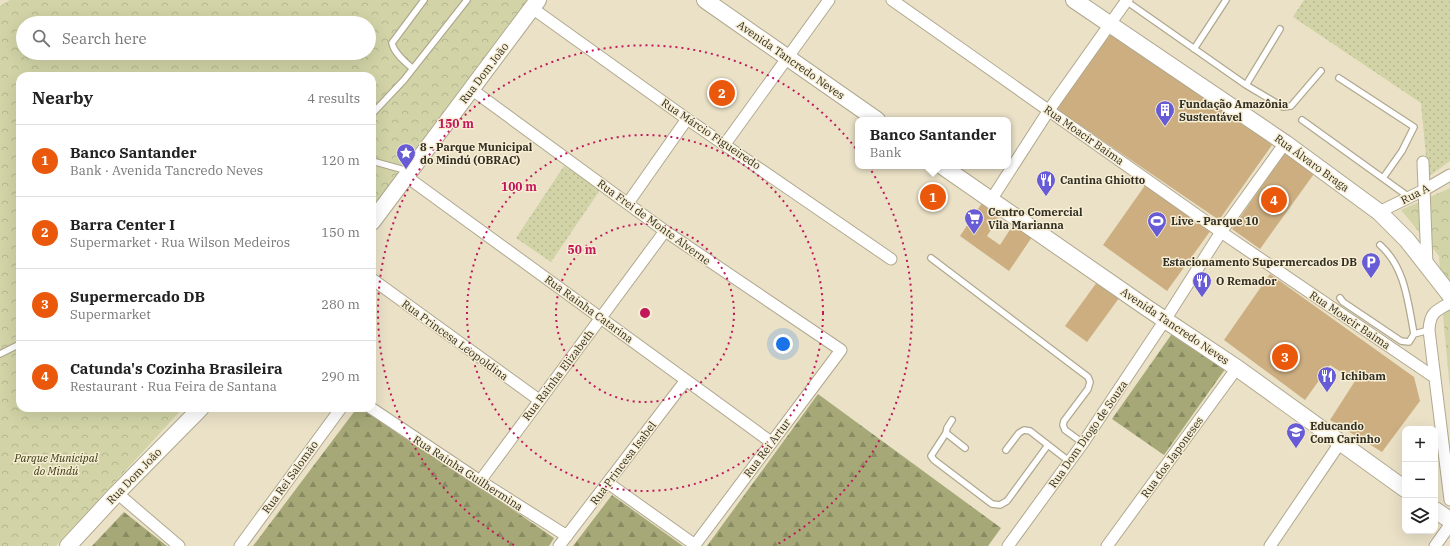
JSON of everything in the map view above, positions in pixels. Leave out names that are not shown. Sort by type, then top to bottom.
[{"type":"main road","name":"Avenida Tancredo Neves","points":[[705,0],[873,117]]},
{"type":"main road","name":"Rua Álvaro Braga","points":[[1074,0],[1284,142],[1379,212],[1407,240],[1450,295]]},
{"type":"main road","name":"Rua Dom João","points":[[376,217],[535,4]]},
{"type":"main road","name":"Avenida Tancredo Neves","points":[[946,169],[1237,368],[1402,487]]},
{"type":"main road","name":"Rua Dom João","points":[[68,546],[117,493],[197,412]]},
{"type":"main road","points":[[1438,512],[1450,520]]},
{"type":"street","points":[[725,144],[829,0]]},
{"type":"street","name":"Rua Moacir Baima","points":[[892,0],[1222,232],[1434,377]]},
{"type":"street","points":[[991,200],[1049,110],[1126,1]]},
{"type":"street","name":"Rua Márcio Figueiredo","points":[[535,4],[687,119],[891,259]]},
{"type":"street","name":"Rua Frei de Monte Alverne","points":[[471,89],[665,231],[841,350]]},
{"type":"street","points":[[628,203],[687,119]]},
{"type":"street","name":"Rua Dom Diogo de Souza","points":[[1008,546],[1084,443],[1222,232],[1284,142]]},
{"type":"street","points":[[1423,162],[1427,265]]},
{"type":"street","name":"Rua Rainha Catarina","points":[[409,174],[601,318],[771,442]]},
{"type":"street","name":"Rua A","points":[[1379,212],[1424,190],[1450,175]]},
{"type":"street","name":"Rua Rainha Elizabeth","points":[[480,481],[665,231]]},
{"type":"street","name":"Rua Princesa Leopoldina","points":[[376,283],[539,400]]},
{"type":"street","points":[[1450,303],[1435,311],[1430,320],[1429,330],[1450,500]]},
{"type":"street","name":"Rua Rei Artur","points":[[694,545],[841,350]]},
{"type":"street","name":"Rua dos Japoneses","points":[[1107,546],[1237,368]]},
{"type":"street","name":"Rua Princesa Isabel","points":[[559,546],[686,380]]},
{"type":"street","name":"Rua Rainha Guilhermina","points":[[376,411],[480,481],[567,536]]},
{"type":"street","name":"Rua Rei Salomão","points":[[240,546],[338,412]]},
{"type":"street","points":[[1270,546],[1340,443]]},
{"type":"street","points":[[608,482],[694,545]]},
{"type":"street","points":[[117,493],[179,546]]},
{"type":"street","points":[[1435,546],[1450,525]]},
{"type":"lane","points":[[412,68],[399,56],[392,46],[392,43],[424,0]]},
{"type":"lane","points":[[376,110],[404,80],[467,0]]},
{"type":"lane","points":[[1194,49],[1226,0]]},
{"type":"lane","points":[[1126,1],[1246,85],[1283,107],[1291,106],[1321,72]]},
{"type":"lane","points":[[1246,85],[1280,29]]},
{"type":"lane","points":[[1339,78],[1414,127],[1402,151],[1383,178]]},
{"type":"lane","points":[[1302,120],[1410,197]]},
{"type":"lane","points":[[376,162],[409,174]]},
{"type":"lane","points":[[1380,245],[1402,276],[1414,334]]},
{"type":"lane","points":[[931,258],[1088,377],[1090,382],[1088,389],[1064,421],[1063,425],[1065,430],[1084,443]]},
{"type":"lane","points":[[1340,298],[1343,302],[1400,341],[1409,342],[1414,334],[1429,330]]},
{"type":"lane","points":[[0,354],[16,346]]},
{"type":"lane","points":[[952,420],[946,433],[931,456],[934,460],[992,504],[1000,505],[1007,500],[1048,445]]},
{"type":"lane","points":[[1006,450],[1019,433],[1024,430],[1030,431],[1070,462]]},
{"type":"lane","points":[[946,433],[965,448]]},
{"type":"green space","name":"Parque Municipal do Mindú","points":[[10,0],[528,0],[376,209],[376,72],[16,72],[16,412],[179,412],[56,546],[0,546],[0,6]]},
{"type":"green space","points":[[1304,0],[1450,0],[1450,161],[1428,177],[1421,103],[1293,17]]},
{"type":"green space","points":[[564,166],[600,190],[551,262],[516,238]]},
{"type":"green space","points":[[1450,188],[1450,390],[1439,256],[1401,210]]},
{"type":"green space","points":[[1176,328],[1228,365],[1164,455],[1112,419]]},
{"type":"green space","points":[[818,394],[1001,528],[988,546],[707,546]]},
{"type":"green space","points":[[354,412],[371,412],[554,538],[549,546],[253,546]]},
{"type":"green space","points":[[612,495],[683,546],[573,546]]},
{"type":"green space","points":[[124,512],[167,546],[92,546]]},
{"type":"building","name":"Fundação Amazônia Sustentável","points":[[1114,26],[1272,145],[1219,220],[1055,108]]},
{"type":"building","points":[[1287,150],[1316,171],[1260,249],[1232,229]]},
{"type":"building","name":"Live - Parque 10","points":[[1146,184],[1211,230],[1167,291],[1103,245]]},
{"type":"building","name":"Centro Comercial Vila Marianna","points":[[984,200],[1002,213],[987,236],[1000,245],[1015,222],[1034,234],[1009,271],[960,236]]},
{"type":"building","points":[[1270,274],[1414,377],[1420,401],[1382,452],[1330,420],[1355,381],[1330,365],[1305,400],[1224,340]]},
{"type":"building","points":[[1100,278],[1122,294],[1087,342],[1065,326]]},
{"type":"place","name":"Barra Center I","points":[[722,93]]},
{"type":"place","name":"Fundação Amazônia Sustentável","points":[[1165,127]]},
{"type":"place","name":"8 - Parque Municipal do Mindú (OBRAC)","points":[[406,170]]},
{"type":"place","name":"Banco Santander","points":[[933,197]]},
{"type":"place","name":"Cantina Ghiotto","points":[[1046,197]]},
{"type":"place","name":"Catunda's Cozinha Brasileira","points":[[1274,200]]},
{"type":"place","name":"Centro Comercial Vila Marianna","points":[[974,235]]},
{"type":"place","name":"Live - Parque 10","points":[[1157,238]]},
{"type":"place","name":"Estacionamento Supermercados DB","points":[[1371,279]]},
{"type":"place","name":"O Remador","points":[[1202,298]]},
{"type":"place","name":"Supermercado DB","points":[[1285,357]]},
{"type":"place","name":"Ichibam","points":[[1327,393]]},
{"type":"place","name":"Educando Com Carinho","points":[[1296,449]]}]
